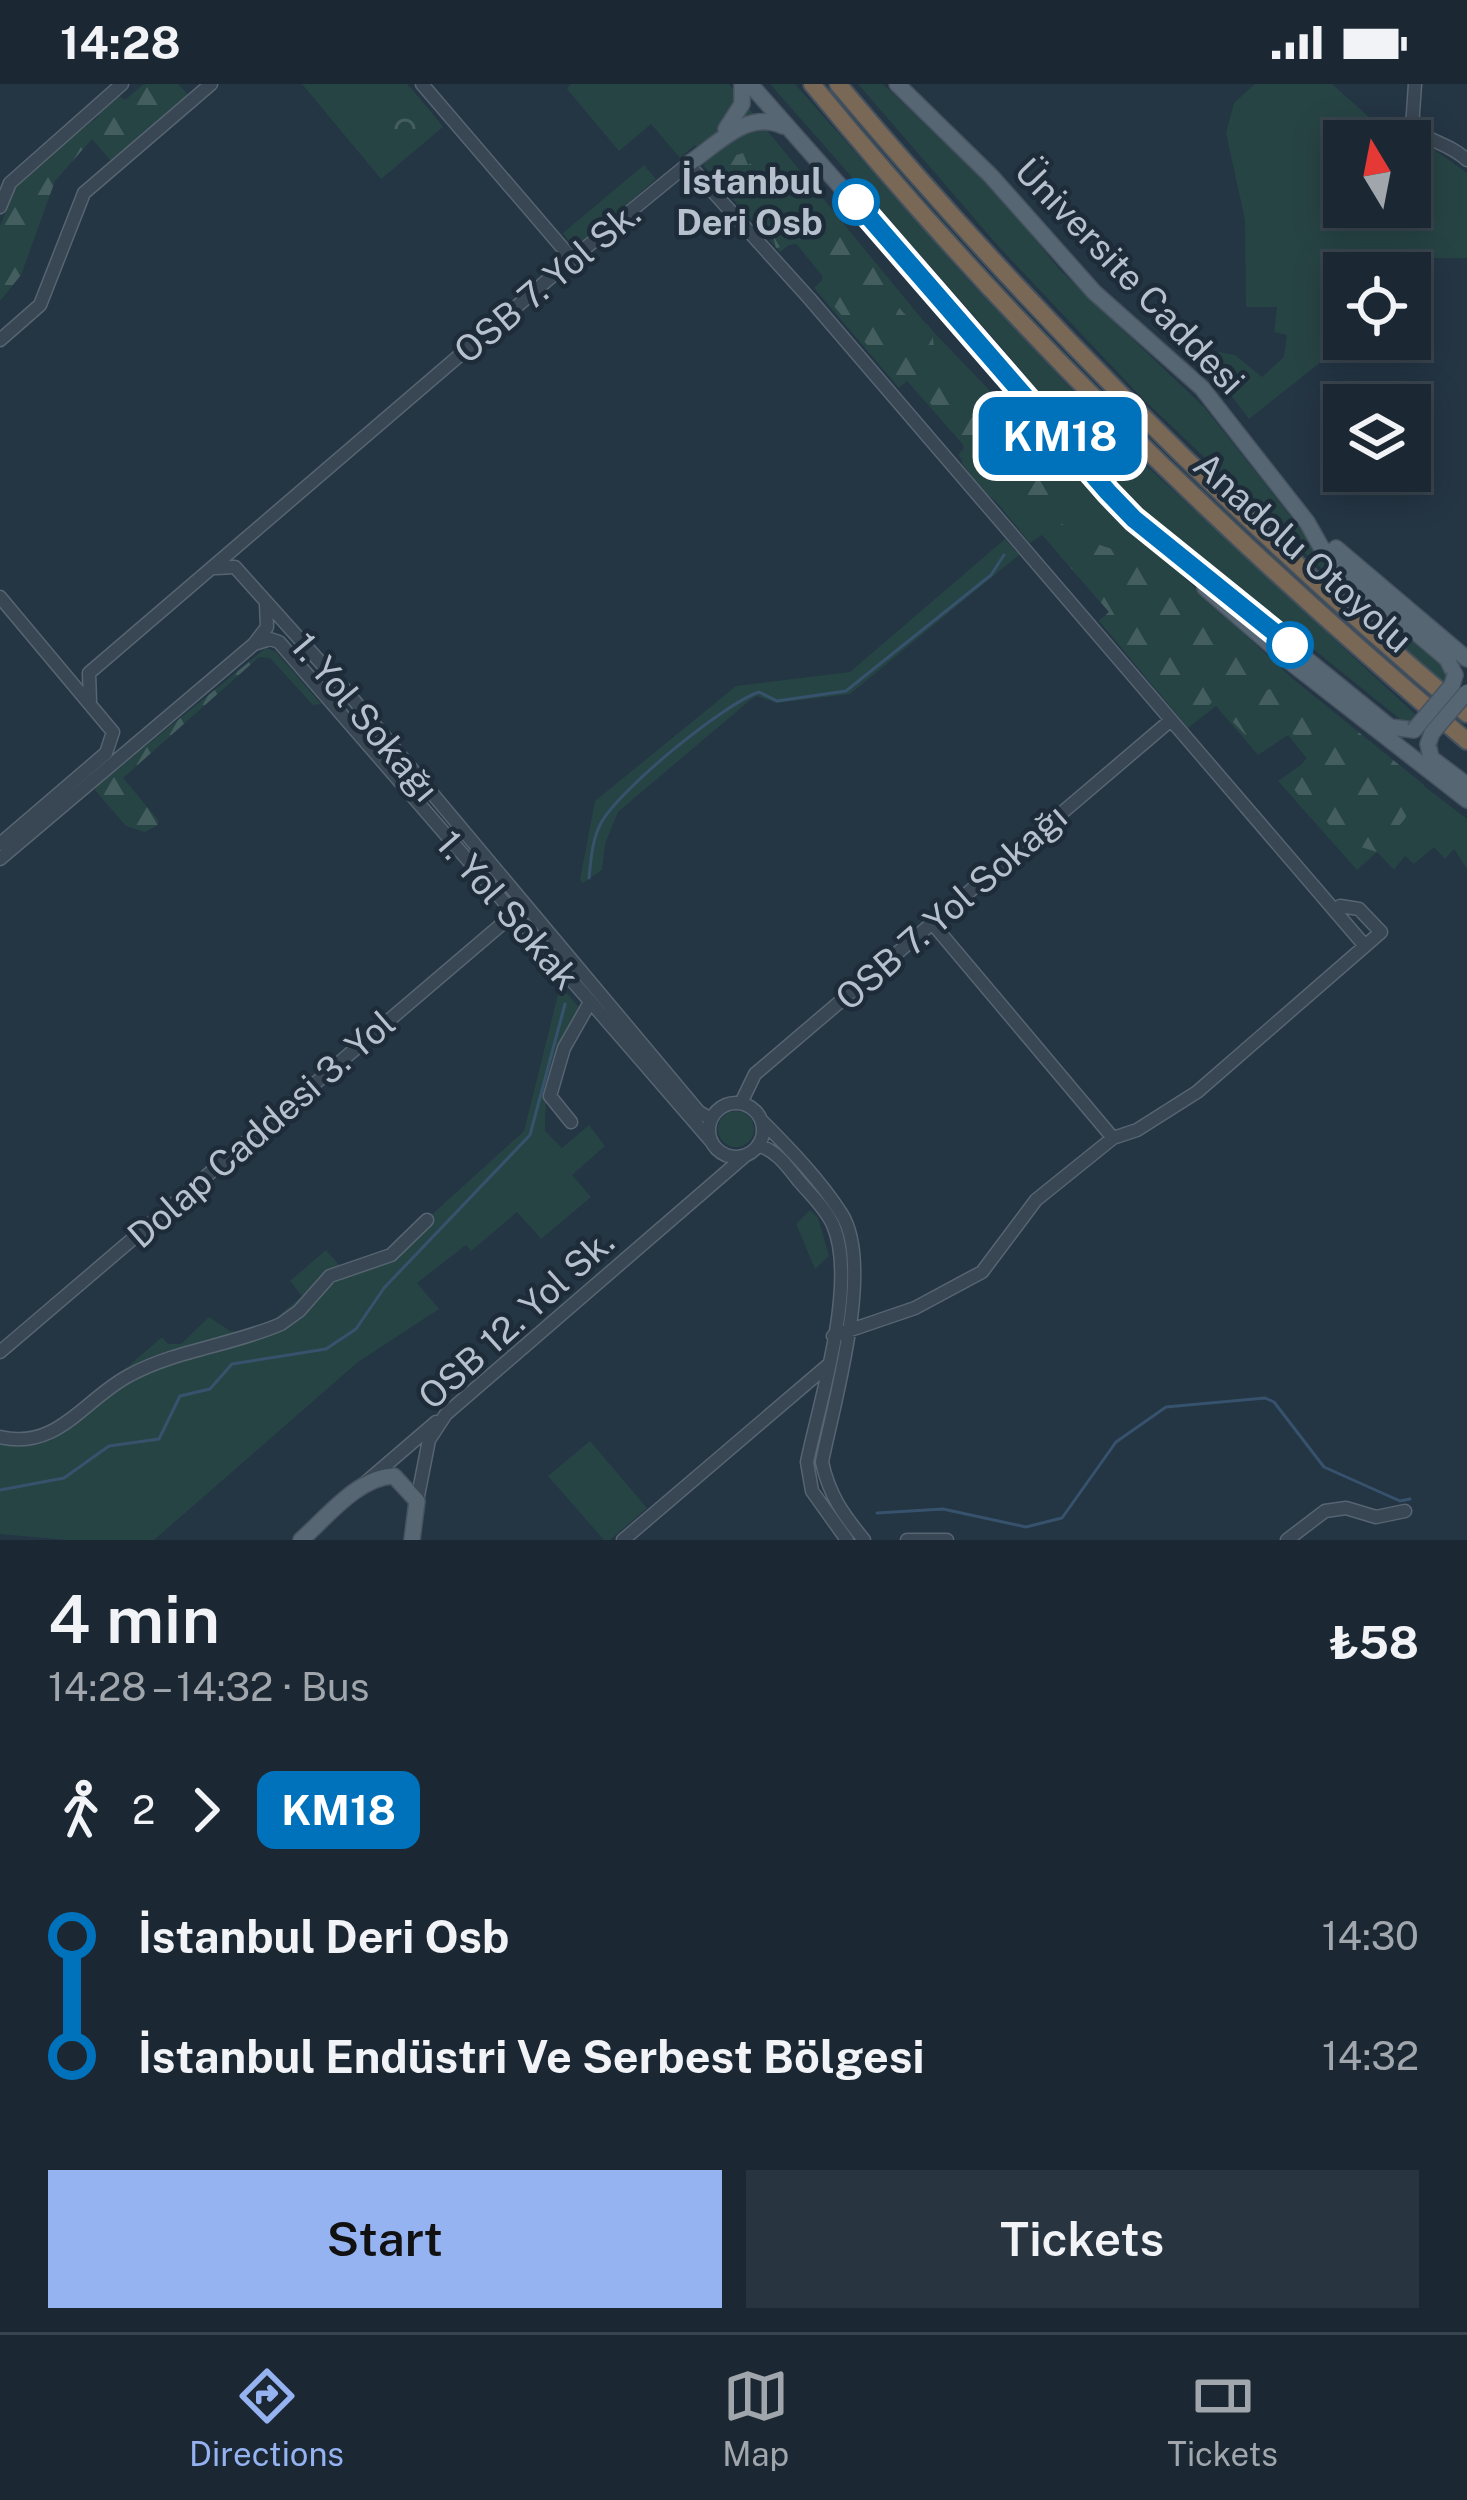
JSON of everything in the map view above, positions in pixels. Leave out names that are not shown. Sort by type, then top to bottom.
[{"type":"highway","name":"Anadolu Otoyolu","points":[[812,84],[940,234],[1133,439],[1256,557],[1467,741]]},
{"type":"highway","name":"Anadolu Otoyolu","points":[[838,84],[953,218],[1156,432],[1316,583],[1467,714]]},
{"type":"main road","points":[[746,84],[796,134],[1134,519],[1294,665],[1467,800]]},
{"type":"main road","points":[[688,164],[736,119],[746,84]]},
{"type":"main road","name":"Üniversite Caddesi","points":[[897,84],[992,176],[1094,292],[1202,388],[1307,522]]},
{"type":"main road","points":[[688,164],[754,120],[769,120],[796,134]]},
{"type":"main road","points":[[1134,519],[1390,727],[1414,730],[1452,686],[1455,675],[1447,659],[1321,547],[1307,522]]},
{"type":"main road","points":[[1307,522],[1467,659]]},
{"type":"main road","points":[[1467,692],[1428,744],[1431,758],[1467,784]]},
{"type":"main road","points":[[301,1540],[364,1484],[380,1476],[394,1476],[416,1502]]},
{"type":"main road","name":"OSB 12. Yol Sk.","points":[[412,1540],[416,1502]]},
{"type":"street","points":[[0,207],[10,182],[122,84]]},
{"type":"street","points":[[0,340],[40,305],[84,193],[211,84]]},
{"type":"street","points":[[422,84],[572,259]]},
{"type":"street","points":[[1415,84],[1412,128],[1425,138],[1453,146],[1467,160]]},
{"type":"street","points":[[688,164],[809,298],[1365,946]]},
{"type":"street","name":"OSB 7. Yol Sk.","points":[[89,673],[688,164]]},
{"type":"street","points":[[236,547],[235,567],[266,602]]},
{"type":"street","points":[[212,570],[235,567]]},
{"type":"street","points":[[0,597],[113,732],[142,739]]},
{"type":"street","name":"1. Yol Sokağı","points":[[0,859],[83,780],[142,739],[254,644],[267,627],[266,602]]},
{"type":"street","name":"1. Yol Sokağı","points":[[266,602],[348,693],[517,911],[698,1112],[711,1119]]},
{"type":"street","name":"1. Yol Sokak","points":[[254,644],[270,639],[279,642],[517,911],[589,1004],[711,1142]]},
{"type":"street","points":[[59,666],[89,673],[90,701]]},
{"type":"street","name":"OSB 7. Yol Sokağı","points":[[741,1103],[755,1074],[1171,720]]},
{"type":"street","points":[[0,844],[83,780],[106,753],[113,732]]},
{"type":"street","points":[[840,1334],[915,1308],[982,1272],[1036,1200],[1114,1138],[1137,1130],[1197,1091],[1381,932],[1359,909],[1340,906],[1335,910]]},
{"type":"street","name":"Dolap Caddesi 3. Yol","points":[[0,1352],[517,911]]},
{"type":"street","points":[[932,923],[1114,1138]]},
{"type":"street","points":[[572,1121],[550,1096],[564,1048],[589,1004]]},
{"type":"street","points":[[761,1120],[758,1145],[746,1155],[727,1156],[711,1142],[711,1119],[723,1106],[749,1106],[843,1215],[853,1243],[856,1281],[827,1366],[807,1462],[812,1491],[848,1540]]},
{"type":"street","points":[[758,1145],[771,1149],[787,1165],[832,1221],[840,1247],[842,1360],[822,1462],[836,1505],[864,1540]]},
{"type":"street","name":"OSB 12. Yol Sk.","points":[[416,1502],[432,1433],[446,1414],[746,1155]]},
{"type":"street","points":[[722,1178],[727,1156]]},
{"type":"street","points":[[0,1437],[53,1433],[138,1370],[281,1324],[330,1276],[391,1256],[428,1220]]},
{"type":"street","points":[[622,1540],[827,1366],[842,1360]]},
{"type":"street","points":[[364,1484],[446,1414]]},
{"type":"street","points":[[405,1445],[418,1459],[420,1471]]},
{"type":"street","points":[[1287,1540],[1325,1510],[1346,1508],[1376,1516],[1406,1510]]},
{"type":"street","points":[[907,1540],[947,1540]]},
{"type":"green space","points":[[144,84],[178,84],[188,95],[111,161],[92,139],[55,181],[21,275],[0,301],[0,226],[20,179],[99,116],[97,110],[118,95],[125,100]]},
{"type":"green space","points":[[302,84],[407,84],[443,127],[381,179]]},
{"type":"green space","points":[[571,84],[729,84],[926,324],[1041,444],[1293,679],[1467,819],[1467,869],[1454,849],[1445,859],[1434,847],[1414,864],[1405,856],[1394,870],[1377,852],[1357,870],[1278,781],[1308,760],[1288,735],[1258,755],[1216,706],[1188,728],[1099,621],[1109,612],[1042,535],[1030,543],[958,455],[965,447],[907,381],[899,388],[814,288],[824,278],[794,241],[780,252],[703,165],[709,159],[695,145],[680,158],[651,124],[619,151],[567,89]]},
{"type":"green space","points":[[770,84],[795,84],[970,282],[1124,445],[1415,714],[1411,720],[1401,720],[1150,517],[1087,452],[1004,350]]},
{"type":"green space","points":[[858,84],[883,84],[1002,198],[1060,270],[1205,408],[1310,541],[1445,666],[1443,684],[1143,399],[1000,248]]},
{"type":"green space","points":[[1255,84],[1332,84],[1372,120],[1323,120],[1323,228],[1431,228],[1431,147],[1467,173],[1467,258],[1431,258],[1431,252],[1323,252],[1323,360],[1249,419],[1194,347],[1235,355],[1262,377],[1284,357],[1287,335],[1274,332],[1277,307],[1246,307],[1245,220],[1226,133],[1234,103]]},
{"type":"green space","points":[[410,87],[440,123],[404,151],[375,117]]},
{"type":"green space","points":[[768,145],[787,180],[778,196],[766,197],[779,198],[791,185],[799,185],[811,207],[833,212],[854,253],[871,262],[901,310],[915,325],[927,324],[932,330],[934,348],[1009,414],[1006,426],[1038,452],[1040,477],[1048,477],[1057,488],[1052,498],[1035,502],[1018,520],[984,494],[962,463],[964,442],[911,381],[893,375],[821,291],[823,271],[800,243],[776,248],[764,198],[750,215],[729,179],[718,177],[717,158],[723,162],[732,150],[743,153],[748,165]]},
{"type":"green space","points":[[644,165],[656,179],[579,245],[571,244],[563,233]]},
{"type":"green space","points":[[1051,519],[1102,546],[1134,547],[1165,571],[1165,593],[1218,616],[1252,685],[1249,698],[1293,679],[1424,785],[1404,820],[1377,852],[1338,840],[1288,779],[1309,756],[1309,748],[1317,746],[1312,734],[1302,739],[1287,731],[1262,745],[1254,744],[1213,701],[1188,718],[1099,621],[1109,612],[1046,533],[1031,535],[1028,530]]},
{"type":"green space","points":[[1005,539],[1019,555],[850,694],[776,703],[757,696],[749,701],[618,812],[605,844],[602,870],[583,883],[580,880],[595,801],[736,686],[850,672]]},
{"type":"green space","points":[[266,648],[276,652],[321,704],[313,705],[270,658],[259,657],[123,778],[158,820],[158,825],[145,832],[126,826],[95,790],[97,786]]},
{"type":"green space","points":[[560,986],[580,1008],[553,1067],[545,1131],[562,1148],[589,1125],[605,1146],[572,1175],[591,1197],[541,1239],[517,1212],[471,1251],[466,1245],[417,1283],[439,1309],[358,1362],[154,1540],[0,1534],[0,1436],[51,1433],[162,1337],[168,1344],[181,1344],[209,1317],[230,1331],[259,1332],[302,1296],[290,1281],[326,1250],[341,1267],[386,1256],[524,1131]]},
{"type":"green space","points":[[736,1111],[749,1116],[754,1129],[749,1142],[736,1147],[723,1142],[718,1129],[723,1116]]},
{"type":"green space","points":[[810,1210],[818,1218],[829,1256],[815,1269],[796,1224]]},
{"type":"green space","points":[[590,1441],[647,1508],[610,1540],[604,1540],[548,1476]]},
{"type":"waterway","points":[[589,878],[596,836],[612,808],[698,730],[759,692],[777,701],[846,691],[991,575],[1004,555]]},
{"type":"waterway","points":[[0,1490],[64,1478],[109,1446],[159,1439],[180,1396],[210,1389],[232,1364],[326,1349],[356,1329],[384,1288],[530,1135],[565,1004]]},
{"type":"waterway","points":[[877,1513],[943,1509],[1026,1527],[1062,1518],[1116,1442],[1166,1407],[1265,1398],[1274,1402],[1324,1467],[1400,1501],[1410,1499]]},
{"type":"bus line","name":"KM18","points":[[856,202],[1134,519],[1290,645]]},
{"type":"place","name":"İstanbul Deri Osb","points":[[856,202]]}]
